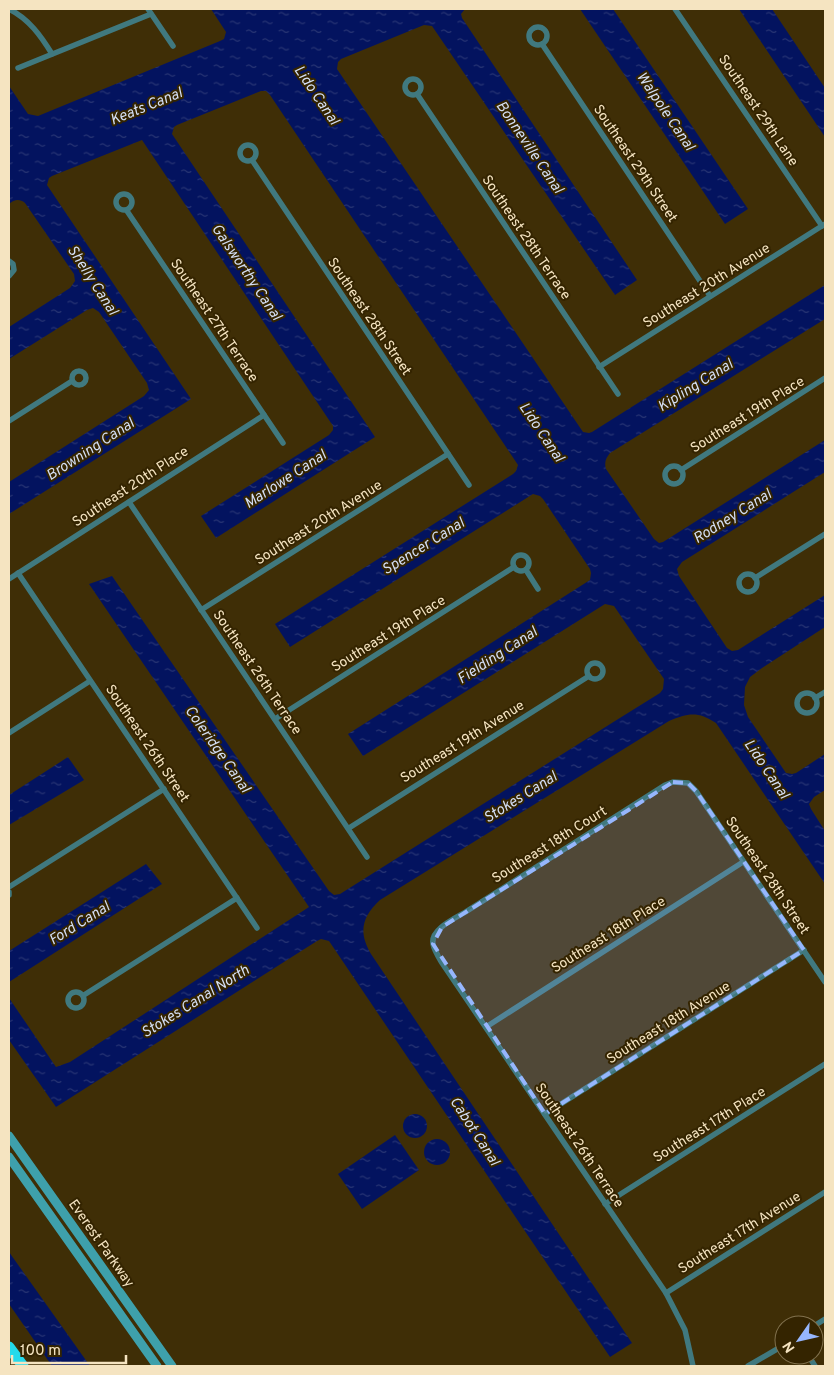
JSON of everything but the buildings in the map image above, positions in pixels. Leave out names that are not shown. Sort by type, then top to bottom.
[{"type":"highway","points":[[9,1347],[23,1366]]},
{"type":"street","points":[[9,9],[30,24],[40,35],[52,54]]},
{"type":"street","name":"Southeast 29th Lane","points":[[675,9],[824,225]]},
{"type":"street","points":[[18,68],[149,11],[173,46]]},
{"type":"street","name":"Southeast 29th Street","points":[[542,44],[710,296]]},
{"type":"street","name":"Southeast 28th Terrace","points":[[417,94],[618,394]]},
{"type":"street","name":"Southeast 28th Street","points":[[252,160],[469,485]]},
{"type":"street","name":"Southeast 27th Terrace","points":[[127,210],[283,443]]},
{"type":"street","name":"Southeast 20th Avenue","points":[[599,367],[824,225]]},
{"type":"street","points":[[9,261],[13,264],[14,270],[9,276]]},
{"type":"street","name":"Southeast 19th Place","points":[[681,470],[825,378]]},
{"type":"street","points":[[9,421],[72,381]]},
{"type":"street","name":"Southeast 20th Place","points":[[9,579],[264,415]]},
{"type":"street","name":"Southeast 20th Avenue","points":[[201,610],[448,454]]},
{"type":"street","name":"Southeast 26th Terrace","points":[[129,502],[367,857]]},
{"type":"street","points":[[756,578],[825,534]]},
{"type":"street","name":"Southeast 19th Place","points":[[275,719],[514,567],[514,559],[518,555],[523,555],[529,560],[529,566],[526,570]]},
{"type":"street","points":[[514,567],[518,570],[526,570],[538,589]]},
{"type":"street","name":"Southeast 26th Street","points":[[18,573],[257,928]]},
{"type":"street","name":"Southeast 19th Avenue","points":[[349,828],[589,676]]},
{"type":"street","points":[[9,733],[90,681]]},
{"type":"street","points":[[816,698],[825,692]]},
{"type":"street","name":"Southeast 18th Court","points":[[433,944],[434,936],[442,927],[665,785],[673,782],[688,783]]},
{"type":"street","name":"Southeast 28th Street","points":[[688,783],[696,791],[825,982]]},
{"type":"street","points":[[9,888],[164,790]]},
{"type":"street","name":"Southeast 18th Place","points":[[486,1027],[743,862]]},
{"type":"street","points":[[84,996],[237,898]]},
{"type":"street","name":"Southeast 26th Terrace","points":[[433,944],[442,963],[666,1293],[685,1330],[693,1366]]},
{"type":"street","name":"Southeast 18th Avenue","points":[[545,1114],[804,950]]},
{"type":"street","name":"Southeast 17th Place","points":[[605,1204],[825,1064]]},
{"type":"street","name":"Everest Parkway","points":[[9,1136],[172,1366]]},
{"type":"street","name":"Everest Parkway","points":[[9,1157],[156,1365]]},
{"type":"street","name":"Southeast 17th Avenue","points":[[666,1293],[825,1192]]},
{"type":"street","points":[[44,1206],[54,1199]]},
{"type":"street","points":[[89,1270],[99,1263]]},
{"type":"street","points":[[748,1366],[774,1351]]},
{"type":"street","points":[[156,1365],[165,1357]]},
{"type":"highlighted area","points":[[673,782],[688,783],[696,791],[804,950],[545,1114],[433,944],[442,927]]},
{"type":"water","points":[[211,9],[465,9],[461,14],[462,18],[637,280],[615,295],[432,26],[424,25],[341,59],[338,62],[337,69],[583,432],[592,432],[825,285],[825,319],[610,453],[606,458],[605,464],[606,469],[654,539],[659,543],[825,440],[825,472],[682,562],[677,569],[679,576],[727,648],[732,651],[738,650],[825,595],[825,627],[750,677],[745,687],[744,705],[748,717],[786,773],[796,773],[825,754],[825,790],[814,797],[809,804],[825,831],[825,884],[716,723],[704,716],[693,714],[669,721],[380,900],[369,913],[364,925],[364,939],[371,954],[632,1343],[610,1357],[329,941],[321,939],[317,941],[56,1107],[9,1040],[9,998],[56,1067],[70,1062],[309,907],[89,584],[112,576],[329,891],[334,895],[340,894],[660,693],[663,689],[664,679],[614,606],[605,604],[363,756],[348,734],[590,580],[590,569],[543,499],[533,494],[290,647],[275,624],[513,474],[518,465],[266,91],[261,91],[177,125],[174,127],[172,134],[375,437],[216,538],[201,516],[329,435],[333,430],[333,426],[142,140],[52,176],[49,178],[47,185],[191,399],[9,514],[9,482],[144,396],[149,390],[147,383],[99,312],[93,308],[9,359],[9,327],[70,288],[75,281],[74,274],[25,203],[17,200],[9,204],[9,86],[28,114],[38,116],[224,39],[226,32]]},
{"type":"water","name":"Walpole Canal","points":[[580,9],[613,9],[748,209],[725,224]]},
{"type":"water","points":[[739,9],[772,9],[825,88],[825,137]]},
{"type":"water","points":[[68,757],[84,780],[9,825],[9,795]]},
{"type":"water","name":"Ford Canal","points":[[146,864],[162,884],[9,982],[9,951]]},
{"type":"water","points":[[415,1114],[420,1115],[426,1121],[426,1131],[420,1137],[415,1138],[410,1137],[404,1131],[403,1126],[404,1121],[410,1115]]},
{"type":"water","points":[[395,1135],[419,1170],[362,1209],[338,1174]]},
{"type":"water","points":[[437,1139],[446,1143],[450,1152],[446,1161],[437,1165],[428,1161],[424,1152],[428,1143]]},
{"type":"water","points":[[9,1252],[90,1366],[52,1366],[9,1304]]},
{"type":"water label","name":"Lido Canal","points":[[317,95]]},
{"type":"water label","name":"Keats Canal","points":[[146,106]]},
{"type":"water label","name":"Bonneville Canal","points":[[530,147]]},
{"type":"water label","name":"Galsworthy Canal","points":[[247,272]]},
{"type":"water label","name":"Shelly Canal","points":[[93,280]]},
{"type":"water label","name":"Kipling Canal","points":[[695,385]]},
{"type":"water label","name":"Lido Canal","points":[[542,432]]},
{"type":"water label","name":"Browning Canal","points":[[90,449]]},
{"type":"water label","name":"Marlowe Canal","points":[[285,479]]},
{"type":"water label","name":"Rodney Canal","points":[[732,516]]},
{"type":"water label","name":"Spencer Canal","points":[[423,546]]},
{"type":"water label","name":"Fielding Canal","points":[[497,655]]},
{"type":"water label","name":"Coleridge Canal","points":[[218,749]]},
{"type":"water label","name":"Lido Canal","points":[[767,769]]},
{"type":"water label","name":"Stokes Canal","points":[[520,797]]},
{"type":"water label","name":"Stokes Canal North","points":[[195,1001]]},
{"type":"water label","name":"Cabot Canal","points":[[475,1131]]}]
